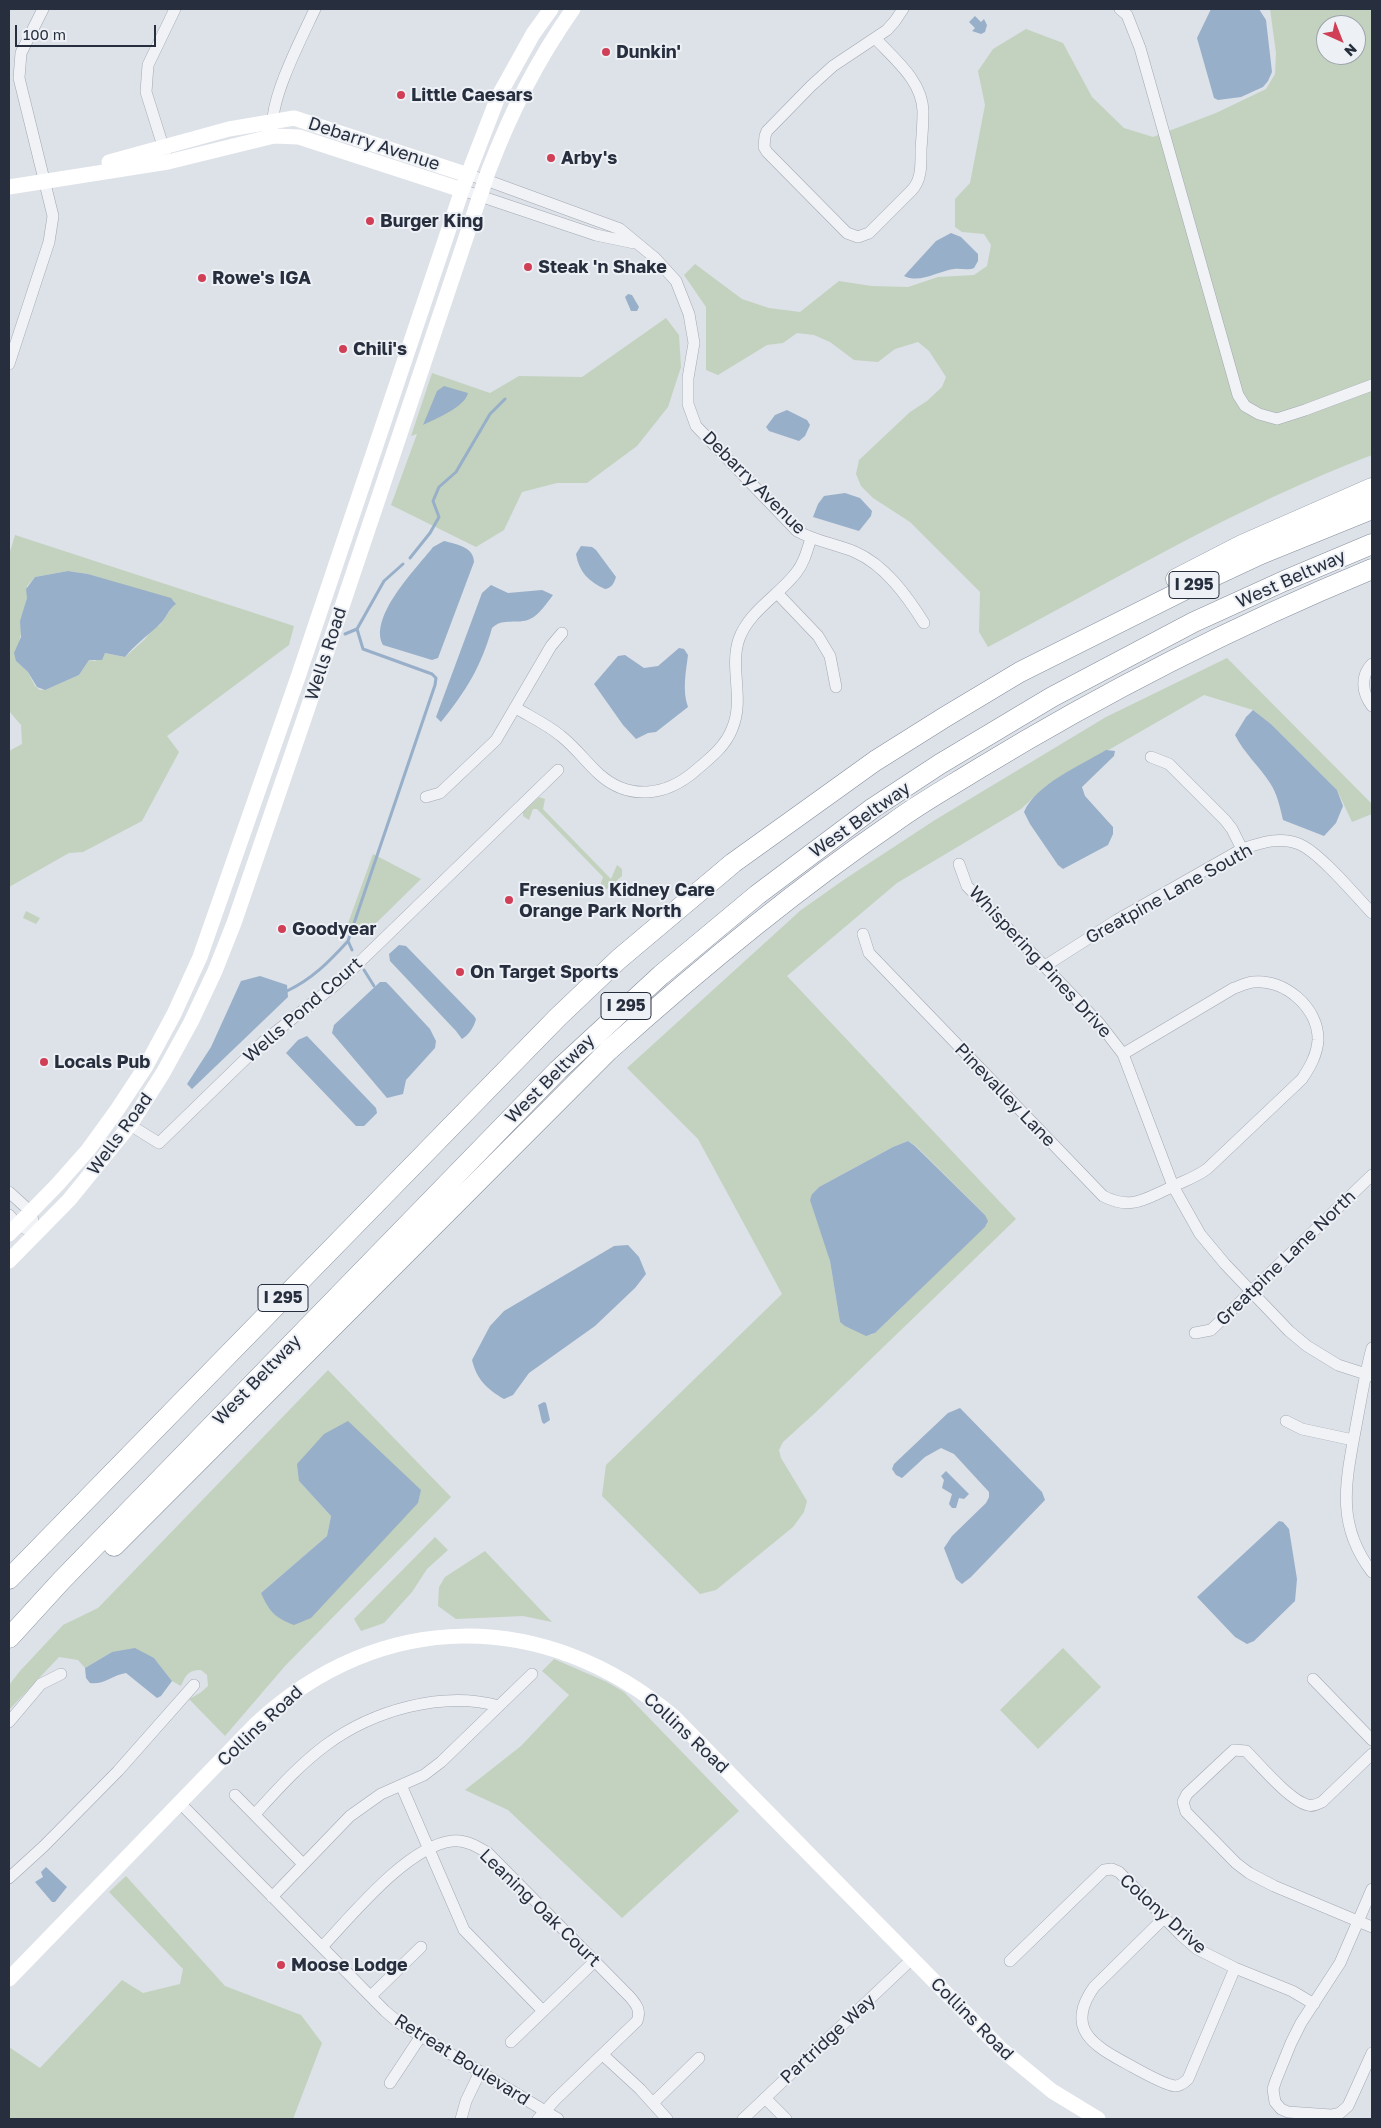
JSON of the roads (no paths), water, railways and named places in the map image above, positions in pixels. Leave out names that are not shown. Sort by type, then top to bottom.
[{"type":"highway","points":[[1020,672],[1107,614],[1242,545],[1372,488]]},
{"type":"highway","name":"West Beltway","points":[[9,1579],[558,1017],[619,959],[733,863],[875,761],[1020,672],[1261,554],[1372,509]]},
{"type":"highway","name":"West Beltway","points":[[9,1640],[61,1581],[551,1077],[661,975],[757,895],[882,803],[940,764],[1052,697],[1194,622],[1372,544]]},
{"type":"highway","points":[[9,1640],[69,1591],[608,1051],[665,1000],[772,911],[836,862],[914,808],[1077,710],[1172,659],[1274,610],[1372,569]]},
{"type":"main road","name":"Wells Road","points":[[12,1225],[31,1212],[88,1150],[146,1066],[174,1014],[200,957],[462,190],[498,97],[533,34],[551,9]]},
{"type":"main road","name":"Wells Road","points":[[9,1261],[70,1200],[130,1125],[163,1073],[191,1022],[221,955],[261,844],[486,180],[516,104],[552,40],[573,9]]},
{"type":"main road","name":"Debarry Avenue","points":[[9,187],[273,129],[294,118],[468,175]]},
{"type":"main road","name":"Debarry Avenue","points":[[273,129],[462,190]]},
{"type":"main road","points":[[261,844],[255,835],[254,829],[269,784],[267,764]]},
{"type":"main road","name":"Collins Road","points":[[11,1973],[272,1709],[308,1682],[355,1658],[388,1646],[434,1638],[480,1637],[525,1642],[591,1663],[621,1678],[650,1697],[674,1717],[1020,2066],[1052,2091],[1098,2119]]},
{"type":"street","points":[[9,364],[49,242],[53,216],[19,78],[21,53],[43,9]]},
{"type":"street","points":[[165,154],[146,92],[148,64],[175,9]]},
{"type":"street","points":[[273,129],[279,94],[314,9]]},
{"type":"street","points":[[875,38],[910,75],[920,96],[923,109],[920,172],[916,186],[869,233],[858,237],[847,233],[766,152],[763,142],[768,131],[810,86],[834,66],[875,38],[895,21],[902,9]]},
{"type":"street","points":[[1127,11],[1140,48],[1238,395],[1245,406],[1259,414],[1277,418],[1305,410],[1372,385]]},
{"type":"street","name":"Debarry Avenue","points":[[468,175],[620,230],[655,258],[676,281],[689,314],[694,343],[688,378],[688,404],[696,426],[797,531],[866,558],[879,568],[904,594],[924,623]]},
{"type":"street","name":"Debarry Avenue","points":[[462,190],[596,235],[636,243]]},
{"type":"street","points":[[516,708],[562,736],[599,774],[611,783],[637,792],[654,792],[668,788],[687,778],[716,753],[732,730],[738,701],[735,664],[740,638],[752,617],[777,593],[801,565],[811,538]]},
{"type":"street","points":[[777,593],[810,626],[822,641],[830,656],[836,687]]},
{"type":"street","points":[[426,797],[440,793],[488,748],[516,708],[551,646],[562,633]]},
{"type":"street","points":[[1369,668],[1363,683],[1365,696],[1372,706]]},
{"type":"street","points":[[1151,757],[1169,764],[1229,824],[1242,849]]},
{"type":"street","name":"Wells Pond Court","points":[[130,1125],[158,1143],[264,1041],[339,982],[558,770]]},
{"type":"street","name":"Greatpine Lane South","points":[[1045,966],[1117,920],[1242,849],[1264,842],[1284,841],[1299,844],[1314,853],[1372,913]]},
{"type":"street","name":"Whispering Pines Drive","points":[[959,864],[967,886],[1099,1023],[1123,1054],[1173,1186],[1200,1234],[1225,1264],[1289,1331],[1307,1346],[1338,1365],[1369,1376]]},
{"type":"street","name":"Pinevalley Lane","points":[[863,934],[869,953],[1103,1196],[1114,1202],[1126,1204],[1141,1202],[1173,1186],[1195,1178],[1207,1170],[1302,1080],[1313,1060],[1318,1038],[1315,1022],[1307,1008],[1296,996],[1286,988],[1271,983],[1254,982],[1234,988],[1123,1054]]},
{"type":"street","name":"Greatpine Lane North","points":[[1195,1333],[1211,1330],[1372,1176]]},
{"type":"street","points":[[9,1192],[31,1212],[36,1234]]},
{"type":"street","points":[[12,1225],[36,1234]]},
{"type":"street","points":[[1372,1348],[1369,1376],[1345,1484],[1345,1507],[1356,1546],[1372,1572]]},
{"type":"street","points":[[1286,1422],[1302,1429],[1354,1440]]},
{"type":"street","points":[[9,1722],[41,1684],[61,1674]]},
{"type":"street","points":[[272,1897],[350,1816],[380,1794],[424,1775],[441,1762],[532,1674]]},
{"type":"street","points":[[1313,1679],[1372,1740]]},
{"type":"street","points":[[9,1878],[44,1846],[118,1771],[194,1685]]},
{"type":"street","points":[[255,1814],[314,1755],[341,1736],[369,1720],[412,1706],[455,1700],[484,1702],[499,1706]]},
{"type":"street","points":[[1372,1754],[1322,1802],[1315,1806],[1308,1806],[1291,1795],[1246,1751],[1234,1750],[1187,1794],[1183,1802],[1186,1812],[1236,1863],[1249,1873],[1274,1886],[1372,1927]]},
{"type":"street","points":[[401,1785],[464,1930],[543,2011]]},
{"type":"street","points":[[236,1795],[303,1864]]},
{"type":"street","name":"Retreat Boulevard","points":[[180,1803],[398,2022],[480,2072],[541,2115],[558,2119]]},
{"type":"street","name":"Leaning Oak Court","points":[[322,1947],[393,1873],[429,1849],[452,1841],[477,1846],[488,1853],[630,1997],[637,2005],[640,2014],[638,2021],[541,2115]]},
{"type":"street","name":"Colony Drive","points":[[1010,1962],[1104,1870],[1112,1869],[1119,1872],[1197,1949],[1235,1968],[1292,1992],[1314,2004]]},
{"type":"street","points":[[1372,1889],[1340,1963],[1291,2043],[1273,2089],[1275,2102],[1281,2109],[1308,2117],[1340,2114],[1348,2106],[1372,2053]]},
{"type":"street","points":[[1164,1918],[1086,1998],[1082,2017],[1084,2030],[1098,2048],[1147,2075],[1176,2086],[1183,2084],[1188,2079],[1235,1968]]},
{"type":"street","points":[[372,1996],[421,1947]]},
{"type":"street","name":"Partridge Way","points":[[743,2119],[912,1959]]},
{"type":"street","points":[[511,2042],[595,1961]]},
{"type":"street","points":[[390,2083],[421,2036]]},
{"type":"street","points":[[603,2055],[654,2102],[667,2119]]},
{"type":"street","points":[[654,2102],[699,2058]]},
{"type":"street","points":[[461,2119],[466,2101],[480,2072]]},
{"type":"street","points":[[765,2098],[786,2119]]},
{"type":"water","points":[[1211,9],[1259,9],[1266,20],[1272,72],[1263,87],[1241,97],[1218,100],[1214,98],[1197,38]]},
{"type":"water","points":[[975,16],[981,22],[984,19],[987,25],[985,32],[981,34],[972,31],[975,28],[969,22]]},
{"type":"water","points":[[951,233],[961,237],[978,254],[978,261],[974,268],[948,270],[916,279],[904,276],[936,241]]},
{"type":"water","points":[[628,294],[632,295],[639,307],[637,311],[631,311],[625,297]]},
{"type":"water","points":[[444,386],[468,393],[466,398],[456,408],[423,425],[437,391]]},
{"type":"water","points":[[787,410],[807,420],[810,425],[805,436],[799,441],[769,431],[766,427],[775,415]]},
{"type":"water","points":[[845,493],[860,498],[872,511],[871,516],[859,531],[813,517],[818,504],[824,496]]},
{"type":"water","points":[[444,541],[459,545],[468,550],[474,562],[438,658],[432,660],[383,645],[380,634],[382,621],[388,607],[406,580],[433,547]]},
{"type":"water","points":[[581,546],[592,547],[596,550],[616,577],[609,588],[605,589],[599,586],[582,571],[576,554]]},
{"type":"water","points":[[68,571],[88,574],[171,598],[176,604],[161,623],[125,657],[105,653],[102,660],[89,660],[79,675],[45,690],[37,687],[28,672],[16,661],[14,653],[21,637],[20,621],[27,598],[26,589],[35,577]]},
{"type":"water","points":[[491,585],[508,593],[542,590],[553,595],[540,612],[530,619],[505,622],[492,628],[478,667],[458,700],[441,722],[436,717],[482,593]]},
{"type":"water","points":[[679,648],[684,649],[688,655],[685,688],[688,707],[656,732],[648,733],[636,739],[623,725],[594,684],[618,656],[625,655],[644,668],[658,666]]},
{"type":"water","points":[[1253,710],[1271,724],[1337,790],[1343,806],[1336,823],[1324,836],[1283,820],[1278,800],[1272,787],[1235,735],[1246,717]]},
{"type":"water","points":[[1106,750],[1115,751],[1114,756],[1082,787],[1085,796],[1113,827],[1113,834],[1108,845],[1063,869],[1058,865],[1024,812],[1030,802],[1048,784]]},
{"type":"water","points":[[399,945],[406,946],[474,1016],[476,1019],[474,1025],[465,1037],[462,1039],[390,961],[389,954]]},
{"type":"water","points":[[260,976],[287,985],[288,997],[192,1089],[187,1084],[211,1047],[241,981]]},
{"type":"water","points":[[380,982],[386,982],[390,986],[430,1029],[436,1041],[435,1048],[406,1080],[403,1094],[387,1098],[332,1033],[334,1025]]},
{"type":"water","points":[[307,1036],[376,1108],[377,1113],[364,1126],[356,1126],[286,1053],[298,1040]]},
{"type":"water","points":[[908,1141],[985,1215],[988,1221],[985,1227],[875,1333],[866,1336],[840,1322],[830,1261],[810,1200],[812,1194],[819,1187],[893,1147]]},
{"type":"water","points":[[628,1245],[639,1257],[646,1274],[635,1288],[595,1326],[529,1373],[513,1395],[504,1399],[488,1388],[477,1373],[472,1360],[490,1326],[504,1311],[614,1246]]},
{"type":"water","points":[[546,1403],[550,1420],[544,1424],[538,1405]]},
{"type":"water","points":[[960,1408],[1042,1492],[1045,1500],[962,1584],[956,1579],[944,1548],[952,1536],[986,1503],[989,1492],[954,1454],[941,1448],[925,1457],[902,1478],[896,1475],[892,1469],[894,1464],[948,1413]]},
{"type":"water","points":[[348,1421],[421,1490],[418,1503],[311,1618],[294,1625],[282,1620],[273,1613],[261,1593],[327,1536],[331,1516],[299,1481],[297,1464],[324,1434]]},
{"type":"water","points":[[946,1471],[969,1494],[964,1499],[959,1498],[956,1508],[952,1508],[949,1504],[952,1494],[942,1488],[944,1480],[941,1476]]},
{"type":"water","points":[[1279,1521],[1283,1522],[1289,1529],[1297,1579],[1295,1601],[1254,1641],[1247,1644],[1235,1637],[1197,1597]]},
{"type":"water","points":[[135,1648],[154,1658],[172,1681],[161,1696],[157,1698],[126,1673],[95,1683],[90,1683],[86,1678],[85,1668],[112,1652]]},
{"type":"water","points":[[46,1867],[67,1887],[55,1902],[52,1902],[35,1882],[43,1877],[41,1872]]},
{"type":"waterway","points":[[410,558],[430,533],[439,517],[433,501],[439,487],[456,472],[490,414],[505,399]]},
{"type":"waterway","points":[[357,629],[384,581],[403,564]]},
{"type":"waterway","points":[[287,991],[320,969],[348,941],[435,685],[436,678],[432,674],[363,649],[357,629],[345,634]]},
{"type":"waterway","points":[[348,941],[352,950]]},
{"type":"waterway","points":[[364,970],[374,986]]},
{"type":"place","name":"Dunkin'","points":[[606,52]]},
{"type":"place","name":"Little Caesars","points":[[401,95]]},
{"type":"place","name":"Arby's","points":[[551,158]]},
{"type":"place","name":"Burger King","points":[[370,221]]},
{"type":"place","name":"Steak 'n Shake","points":[[528,267]]},
{"type":"place","name":"Rowe's IGA","points":[[202,278]]},
{"type":"place","name":"Chili's","points":[[343,349]]},
{"type":"place","name":"Fresenius Kidney Care Orange Park North","points":[[509,900]]},
{"type":"place","name":"Goodyear","points":[[282,929]]},
{"type":"place","name":"On Target Sports","points":[[460,972]]},
{"type":"place","name":"Locals Pub","points":[[44,1062]]},
{"type":"place","name":"Moose Lodge","points":[[281,1965]]}]
